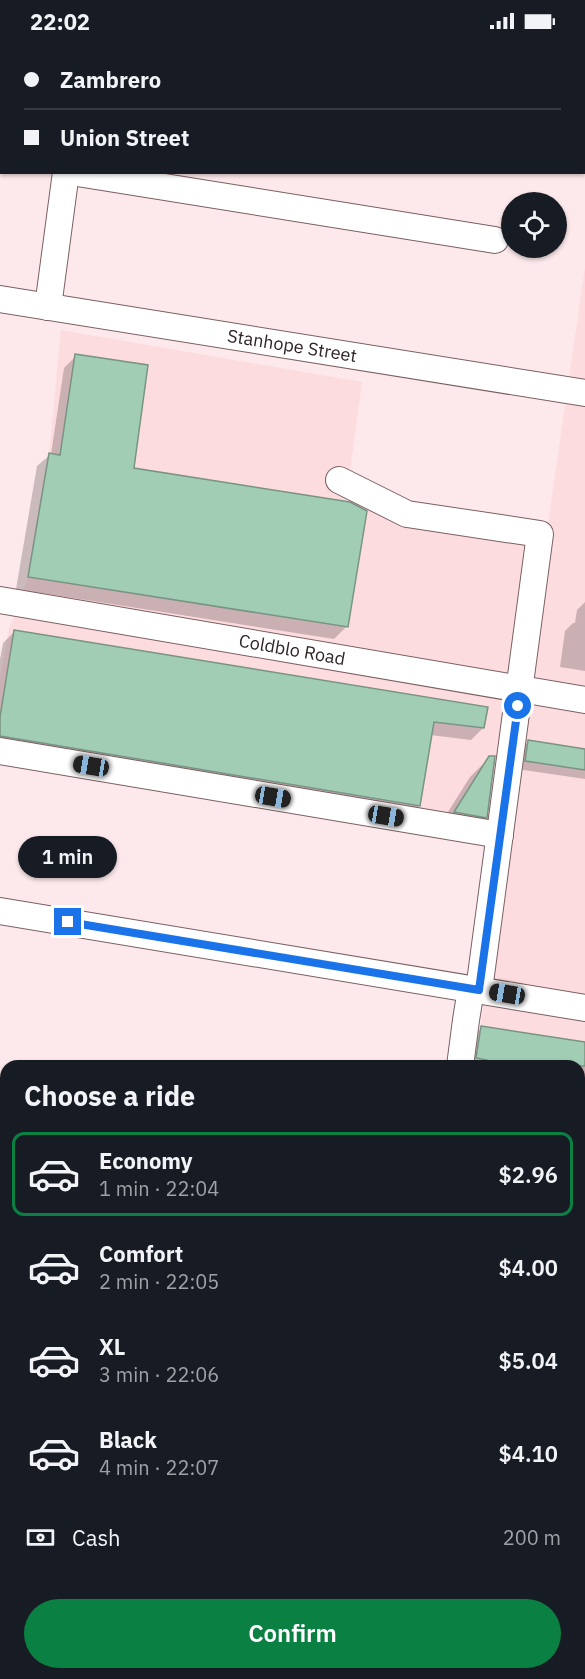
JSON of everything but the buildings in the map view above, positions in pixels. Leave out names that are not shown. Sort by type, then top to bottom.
[{"type":"street","points":[[48,307],[66,174]]},
{"type":"street","points":[[83,174],[495,240]]},
{"type":"street","name":"Stanhope Street","points":[[0,299],[585,393]]},
{"type":"street","points":[[339,480],[407,514],[540,534],[500,835],[475,989],[466,1020],[461,1060]]},
{"type":"street","name":"Coldblo Road","points":[[0,600],[585,700]]},
{"type":"street","points":[[0,751],[500,835]]},
{"type":"street","points":[[0,911],[585,1008]]},
{"type":"shaded area","points":[[585,267],[585,1060],[476,1060],[487,967],[496,823],[0,746],[0,677],[9,628],[28,577],[49,453],[61,330],[362,382],[349,479],[391,514],[529,537],[529,656]]},
{"type":"route","points":[[68,922],[479,990],[518,706]]}]
